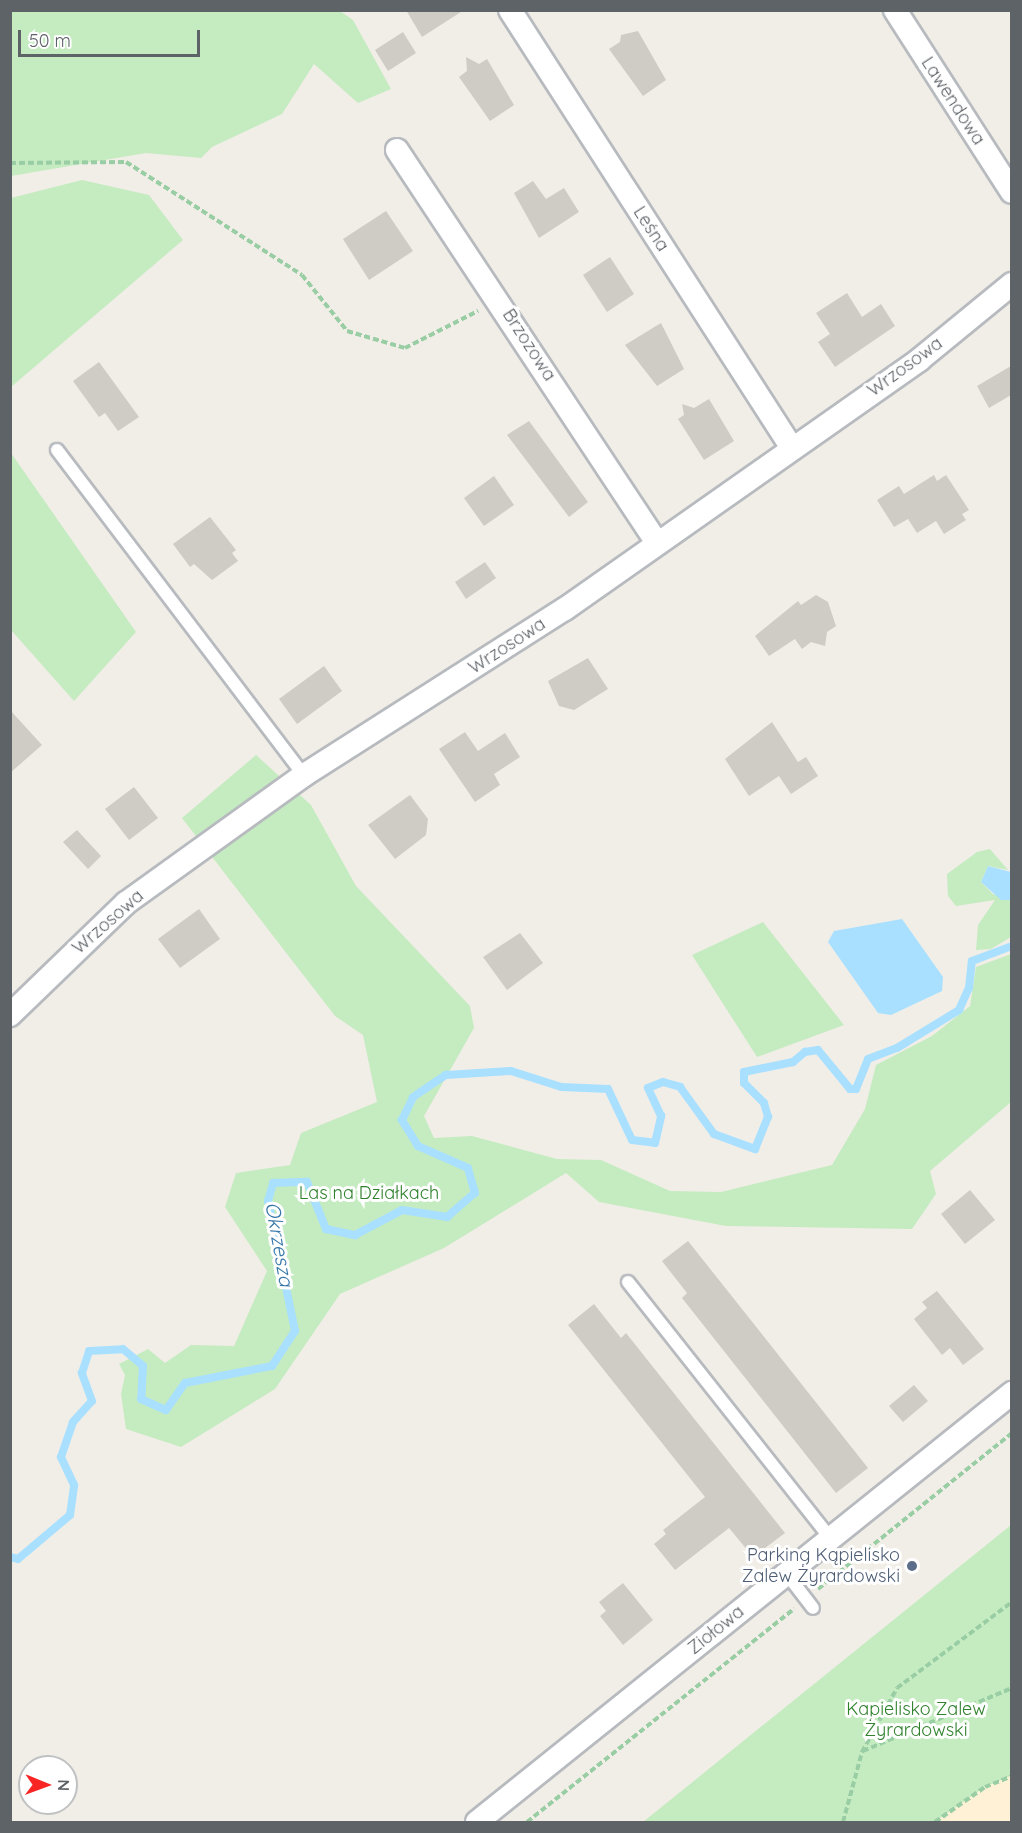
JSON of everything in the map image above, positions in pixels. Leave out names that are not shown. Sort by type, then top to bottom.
[{"type":"street","name":"Leśna","points":[[510,10],[792,448]]},
{"type":"street","name":"Lawendowa","points":[[895,10],[1011,192]]},
{"type":"street","name":"Brzozowa","points":[[396,150],[502,304],[657,543]]},
{"type":"street","name":"Wrzosowa","points":[[10,1015],[126,903],[304,776],[565,609],[919,360],[1011,284]]},
{"type":"street","name":"Ziołowa","points":[[477,1822],[1011,1393]]},
{"type":"lane","points":[[57,450],[304,776]]},
{"type":"lane","points":[[628,1282],[830,1538]]},
{"type":"lane","points":[[786,1573],[810,1603]]},
{"type":"path","points":[[10,163],[126,162],[302,275],[347,331],[405,348],[463,315],[502,304]]},
{"type":"path","points":[[527,1822],[810,1603],[1011,1433]]},
{"type":"path","points":[[843,1822],[862,1752],[897,1688],[1011,1602]]},
{"type":"path","points":[[862,1752],[1011,1688]]},
{"type":"path","points":[[935,1822],[985,1787],[1011,1776]]},
{"type":"green space","points":[[11,10],[340,11],[353,20],[391,89],[358,103],[314,64],[282,114],[212,147],[201,158],[146,153],[11,176]]},
{"type":"green space","points":[[82,180],[149,195],[183,240],[11,387],[11,198]]},
{"type":"green space","points":[[11,453],[136,632],[74,701],[11,630]]},
{"type":"green space","name":"Las na Działkach","points":[[256,755],[311,805],[356,886],[470,1006],[474,1028],[424,1116],[434,1138],[472,1136],[557,1159],[601,1160],[670,1191],[721,1192],[832,1165],[865,1109],[876,1065],[932,1036],[970,1006],[976,967],[1011,954],[1011,1102],[930,1171],[936,1194],[912,1229],[726,1226],[599,1202],[566,1173],[444,1248],[340,1294],[275,1389],[181,1447],[126,1429],[121,1394],[125,1375],[119,1364],[148,1349],[165,1363],[191,1345],[234,1346],[267,1271],[225,1207],[236,1173],[290,1165],[301,1133],[377,1102],[363,1035],[335,1016],[182,818]]},
{"type":"green space","points":[[990,849],[1008,870],[988,866],[981,882],[993,894],[1011,900],[1011,937],[991,949],[976,950],[978,925],[995,900],[956,906],[948,896],[947,874],[977,852]]},
{"type":"green space","points":[[763,922],[844,1025],[757,1057],[692,955]]},
{"type":"green space","name":"Kapielisko Zalew Żyrardowski","points":[[1011,1525],[1011,1776],[985,1787],[935,1822],[643,1822]]},
{"type":"sand","points":[[1011,1776],[1011,1822],[935,1822],[985,1787]]},
{"type":"water","points":[[988,866],[1011,872],[1011,900],[1001,900],[981,882]]},
{"type":"water","points":[[902,919],[943,977],[942,991],[891,1015],[878,1013],[828,942],[834,931]]},
{"type":"building","points":[[406,10],[464,10],[422,37]]},
{"type":"building","points":[[638,31],[666,80],[643,96],[609,49],[620,42],[621,35]]},
{"type":"building","points":[[403,32],[416,53],[388,71],[375,50]]},
{"type":"building","points":[[466,57],[479,64],[487,59],[514,105],[490,121],[459,77],[467,71]]},
{"type":"building","points":[[533,181],[546,199],[564,188],[579,212],[539,238],[514,193]]},
{"type":"building","points":[[386,211],[413,251],[369,280],[343,239]]},
{"type":"building","points":[[610,257],[634,294],[607,312],[583,275]]},
{"type":"building","points":[[847,293],[862,317],[881,304],[895,326],[835,367],[818,342],[830,334],[816,313]]},
{"type":"building","points":[[661,323],[684,369],[657,386],[625,345]]},
{"type":"building","points":[[99,362],[139,417],[118,431],[105,413],[99,417],[73,381]]},
{"type":"building","points":[[1011,366],[1011,395],[989,408],[977,386]]},
{"type":"building","points":[[709,399],[734,441],[704,460],[678,419],[684,415],[682,404],[694,408]]},
{"type":"building","points":[[529,421],[588,502],[569,517],[507,435]]},
{"type":"building","points":[[934,475],[937,481],[946,475],[969,510],[962,514],[966,520],[944,534],[936,521],[917,533],[908,519],[894,527],[877,500],[899,486],[904,494]]},
{"type":"building","points":[[494,476],[514,505],[484,526],[464,498]]},
{"type":"building","points":[[210,517],[236,550],[232,553],[238,561],[212,580],[194,564],[190,567],[173,544]]},
{"type":"building","points":[[485,562],[496,578],[466,599],[455,582]]},
{"type":"building","points":[[816,595],[828,602],[836,626],[827,632],[825,646],[811,642],[802,649],[795,639],[769,656],[755,636],[798,601],[801,605]]},
{"type":"building","points":[[588,658],[608,689],[574,710],[559,706],[548,681]]},
{"type":"building","points":[[324,666],[342,691],[297,724],[279,699]]},
{"type":"building","points":[[10,710],[42,745],[10,773]]},
{"type":"building","points":[[772,722],[798,762],[806,757],[818,776],[791,794],[779,776],[749,796],[725,759]]},
{"type":"building","points":[[465,732],[478,751],[505,733],[520,757],[494,774],[500,785],[475,802],[439,749]]},
{"type":"building","points":[[134,787],[158,818],[129,840],[105,809]]},
{"type":"building","points":[[410,795],[428,819],[426,835],[395,859],[368,825]]},
{"type":"building","points":[[77,830],[101,856],[88,869],[63,842]]},
{"type":"building","points":[[199,909],[220,939],[180,968],[158,939]]},
{"type":"building","points":[[520,933],[543,963],[507,990],[483,957]]},
{"type":"building","points":[[970,1190],[995,1220],[965,1244],[941,1214]]},
{"type":"building","points":[[688,1241],[868,1468],[836,1493],[682,1298],[687,1293],[662,1261]]},
{"type":"building","points":[[937,1291],[984,1349],[963,1365],[950,1348],[942,1355],[914,1319],[927,1308],[922,1302]]},
{"type":"building","points":[[594,1304],[621,1338],[626,1333],[785,1533],[753,1557],[729,1528],[675,1570],[654,1544],[666,1534],[663,1530],[705,1497],[568,1325]]},
{"type":"building","points":[[914,1385],[928,1401],[903,1422],[889,1406]]},
{"type":"building","points":[[623,1583],[653,1620],[623,1645],[600,1616],[606,1611],[599,1602]]},
{"type":"waterway","name":"Okrzesza","points":[[10,1557],[18,1559],[70,1515],[74,1485],[61,1457],[73,1422],[92,1401],[82,1373],[89,1351],[123,1349],[143,1366],[141,1399],[166,1410],[185,1383],[272,1366],[295,1331],[268,1201],[273,1183],[307,1182],[326,1229],[355,1235],[402,1210],[447,1217],[475,1193],[468,1168],[418,1146],[402,1120],[413,1097],[446,1075],[511,1071],[561,1087],[608,1089],[632,1140],[655,1143],[661,1116],[648,1088],[663,1082],[680,1087],[714,1134],[755,1149],[768,1117],[764,1103],[744,1083],[744,1072],[793,1062],[805,1052],[818,1050],[850,1089],[856,1089],[868,1059],[897,1048],[959,1010],[969,988],[972,961],[1012,946]]},
{"type":"place","name":"Parking Kąpielisko Zalew Żyrardowski","points":[[912,1566]]}]
